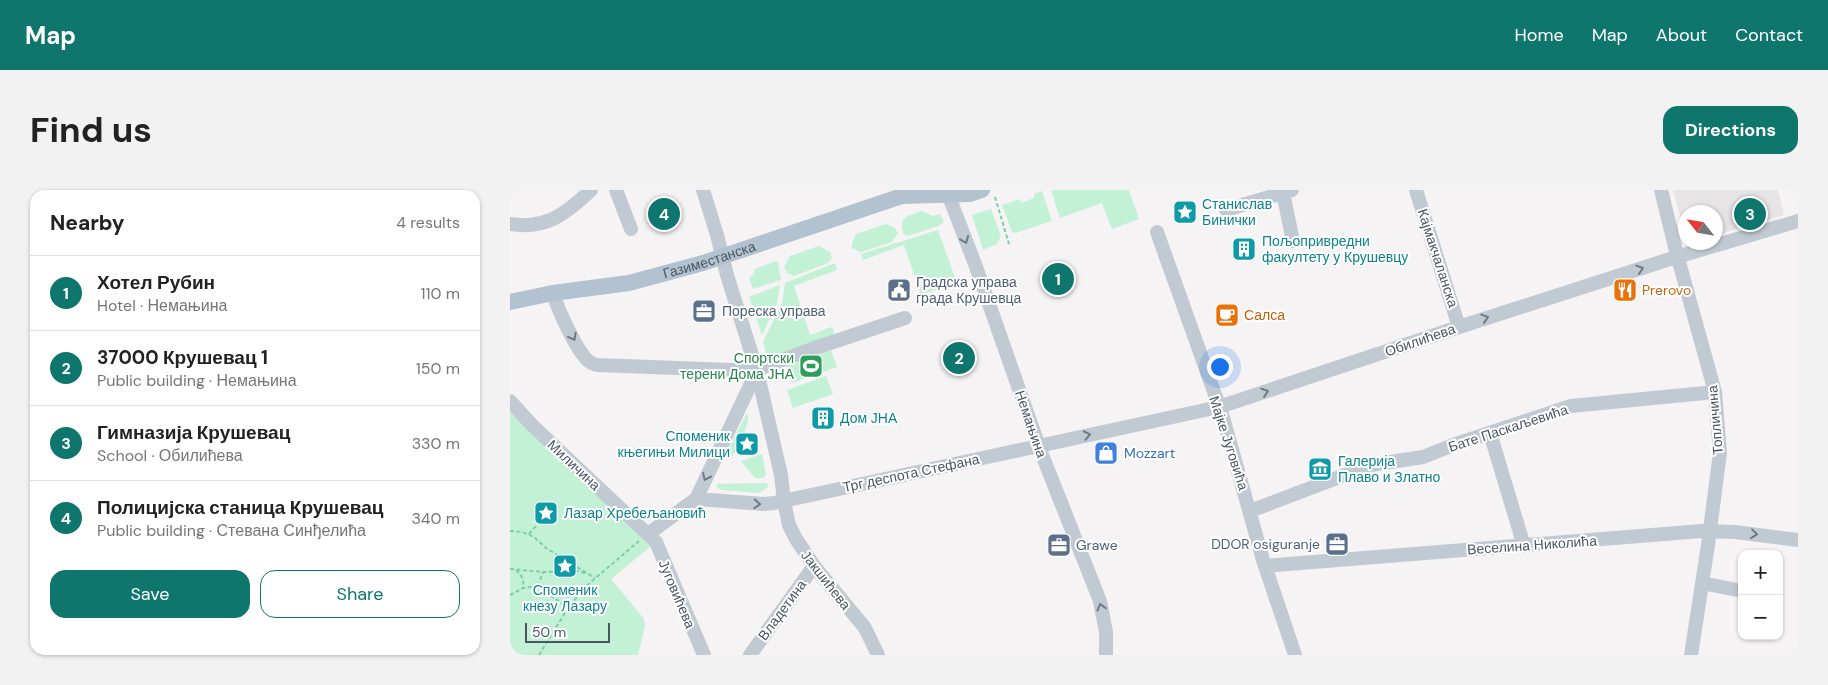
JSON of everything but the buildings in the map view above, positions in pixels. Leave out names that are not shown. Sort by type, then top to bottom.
[{"type":"main road","name":"Газиместанска","points":[[510,302],[552,293],[629,283],[703,264],[906,193],[948,192],[964,194],[983,192]]},
{"type":"street","points":[[510,224],[537,225],[559,217],[591,190]]},
{"type":"street","points":[[616,190],[631,229]]},
{"type":"street","points":[[703,190],[757,371],[781,475],[784,500]]},
{"type":"street","name":"Кајмакчаланска","points":[[1416,190],[1459,327]]},
{"type":"street","name":"Топличина","points":[[1661,190],[1677,257],[1715,392],[1720,453],[1691,655]]},
{"type":"street","points":[[1226,210],[1288,191],[1293,241]]},
{"type":"street","name":"Немањина","points":[[948,192],[1074,540],[1100,601],[1106,632],[1106,655]]},
{"type":"street","name":"Обилићева","points":[[1039,445],[1219,407],[1459,327],[1677,257],[1798,221]]},
{"type":"street","name":"Мајке Југовића","points":[[1157,232],[1219,407],[1265,566],[1296,655]]},
{"type":"street","points":[[552,293],[557,307],[582,354],[589,362],[597,365],[757,371],[812,348],[905,318]]},
{"type":"street","points":[[644,531],[696,499],[757,371]]},
{"type":"street","name":"Бате Паскаљевића","points":[[1250,511],[1372,465],[1423,458],[1571,406],[1715,392]]},
{"type":"street","name":"Миличина","points":[[510,401],[532,425],[644,531]]},
{"type":"street","points":[[1490,433],[1524,546]]},
{"type":"street","name":"Трг деспота Стефана","points":[[696,499],[764,504],[1039,445]]},
{"type":"street","name":"Јакшићева","points":[[784,500],[789,525],[796,539],[814,566],[865,628],[878,655]]},
{"type":"street","name":"Југовићева","points":[[644,531],[656,542],[704,655]]},
{"type":"street","name":"Веселина Николића","points":[[1265,566],[1710,531],[1735,532],[1798,540]]},
{"type":"street","name":"Владетина","points":[[750,655],[814,566]]},
{"type":"street","points":[[1702,583],[1738,590]]},
{"type":"path","points":[[983,192],[1009,244]]},
{"type":"path","points":[[528,534],[544,517]]},
{"type":"path","points":[[510,531],[528,534],[546,548],[595,578]]},
{"type":"path","points":[[539,655],[568,608],[595,578],[628,549],[644,531]]},
{"type":"path","points":[[510,569],[588,574]]},
{"type":"path","points":[[514,569],[522,577],[524,582],[523,588]]},
{"type":"path","points":[[538,586],[544,572]]},
{"type":"path","points":[[510,595],[523,588],[538,586],[568,608]]},
{"type":"shaded area","points":[[1673,190],[1778,190],[1784,215],[1723,233],[1723,205],[1678,205],[1678,209]]},
{"type":"green space","points":[[1051,190],[1129,190],[1139,219],[1112,229],[1102,203],[1060,218]]},
{"type":"green space","points":[[1042,191],[1052,221],[1015,233],[1012,232],[1002,205],[1020,199],[1021,203],[1034,198],[1034,194]]},
{"type":"green space","points":[[991,209],[1001,236],[997,244],[983,250],[972,215]]},
{"type":"green space","points":[[921,211],[933,216],[940,214],[944,222],[938,226],[908,236],[903,234],[903,220]]},
{"type":"green space","points":[[886,224],[895,228],[898,233],[892,242],[861,252],[852,248],[856,234]]},
{"type":"green space","points":[[938,230],[957,283],[921,295],[904,245],[863,260],[861,254]]},
{"type":"green space","points":[[819,246],[830,252],[832,258],[828,263],[794,276],[787,273],[784,267],[790,256]]},
{"type":"green space","points":[[776,261],[778,262],[781,280],[753,289],[749,278],[753,275],[755,269]]},
{"type":"green space","points":[[835,263],[837,270],[794,286],[810,335],[832,327],[837,340],[769,364],[763,342],[782,303],[785,283]]},
{"type":"green space","points":[[780,285],[777,303],[762,335],[749,297]]},
{"type":"green space","name":"Спортски терени Дома ЈНА","points":[[831,350],[837,367],[792,383],[786,366]]},
{"type":"green space","name":"Спортски терени Дома ЈНА","points":[[826,376],[833,394],[793,408],[787,390]]},
{"type":"green space","points":[[510,401],[656,542],[611,579],[644,619],[645,626],[638,655],[510,655]]},
{"type":"green space","points":[[747,413],[746,428],[733,456],[726,454]]},
{"type":"green space","points":[[762,454],[766,474],[763,478],[755,478],[741,461]]},
{"type":"green space","points":[[766,483],[769,486],[759,493],[721,490],[717,487],[717,484]]},
{"type":"place","name":"Станислав Бинички","points":[[1185,212]]},
{"type":"place","name":"Полицијска станица Крушевац","points":[[664,214]]},
{"type":"place","name":"Гимназија Крушевац","points":[[1750,214]]},
{"type":"place","name":"Пољопривредни факултету у Крушевцу","points":[[1244,249]]},
{"type":"place","name":"Хотел Рубин","points":[[1058,279]]},
{"type":"place","name":"Градска управа града Крушевца","points":[[899,290]]},
{"type":"place","name":"Prerovo","points":[[1625,290]]},
{"type":"place","name":"Пореска управа","points":[[704,311]]},
{"type":"place","name":"Салса","points":[[1227,315]]},
{"type":"place","name":"37000 Крушевац 1","points":[[959,358]]},
{"type":"place","name":"Спортски терени Дома ЈНА","points":[[811,366]]},
{"type":"place","name":"Дом ЈНА","points":[[823,418]]},
{"type":"place","name":"Споменик књегињи Милици","points":[[747,444]]},
{"type":"place","name":"Mozzart","points":[[1106,453]]},
{"type":"place","name":"Галерија Плаво и Златно","points":[[1320,469]]},
{"type":"place","name":"Лазар Хребељановић","points":[[546,513]]},
{"type":"place","name":"DDOR osiguranje","points":[[1337,544]]},
{"type":"place","name":"Grawe","points":[[1059,545]]},
{"type":"place","name":"Споменик кнезу Лазару","points":[[565,566]]}]
